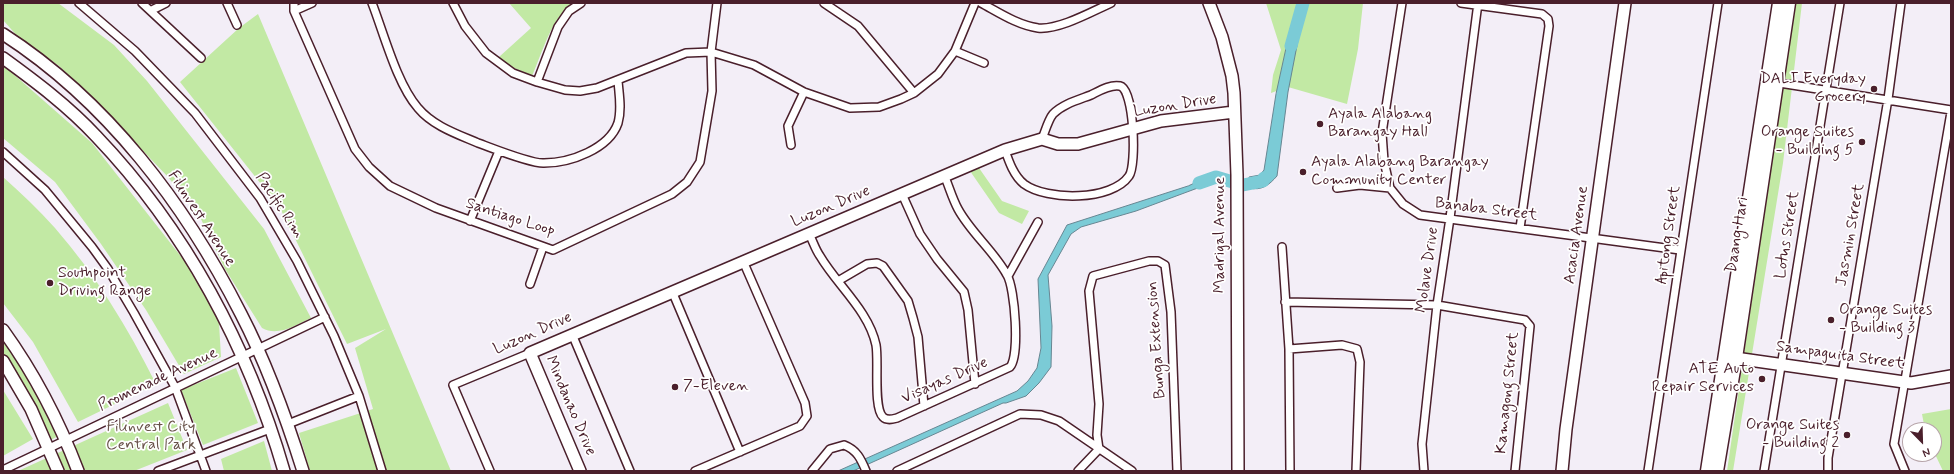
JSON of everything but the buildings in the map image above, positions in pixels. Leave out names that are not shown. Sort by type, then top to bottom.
[{"type":"main road","name":"Daang Hari","points":[[1716,471],[1730,357],[1772,81],[1779,3]]},
{"type":"main road","name":"Daang Hari","points":[[1772,81],[1789,3]]},
{"type":"main road","name":"Daang Hari","points":[[1707,471],[1730,357]]},
{"type":"street","name":"Pacific Rim","points":[[79,3],[105,24],[157,72],[195,113],[270,215],[297,261],[325,317],[359,396],[382,471]]},
{"type":"street","points":[[142,3],[152,10],[201,58]]},
{"type":"street","points":[[152,10],[166,3]]},
{"type":"street","points":[[227,3],[237,25]]},
{"type":"street","points":[[294,7],[312,3]]},
{"type":"street","points":[[372,3],[404,88],[418,109],[442,128],[499,151],[543,164],[566,160],[584,154],[608,139],[618,123],[620,108],[618,80]]},
{"type":"street","points":[[453,3],[465,26],[486,53],[513,73],[565,90],[580,91],[597,88],[686,53],[711,52],[754,65],[804,92],[850,108],[879,107],[914,93],[938,74],[955,51],[975,3]]},
{"type":"street","points":[[537,82],[558,27],[569,11],[581,3]]},
{"type":"street","name":"Santiago Loop","points":[[294,7],[354,149],[369,167],[390,186],[436,208],[553,250],[672,194],[687,182],[700,162],[712,91],[711,52],[717,3]]},
{"type":"street","points":[[824,3],[858,26],[878,48],[914,93]]},
{"type":"street","points":[[980,3],[1016,22],[1038,28],[1057,26],[1111,3]]},
{"type":"street","name":"Madrigal Avenue","points":[[1209,3],[1222,37],[1232,76],[1237,175],[1238,471]]},
{"type":"street","name":"Banaba Street","points":[[1402,3],[1382,133],[1384,162],[1390,188],[1403,204],[1420,215],[1680,250]]},
{"type":"street","points":[[1461,3],[1542,14],[1548,19],[1549,26],[1520,228]]},
{"type":"street","name":"Acacia Avenue","points":[[1562,471],[1566,429],[1625,3]]},
{"type":"street","name":"Apitong Street","points":[[1648,471],[1718,3]]},
{"type":"street","name":"Lotus Street","points":[[1764,471],[1840,3]]},
{"type":"street","name":"Jasmin Street","points":[[1828,471],[1828,458],[1888,99],[1902,3]]},
{"type":"street","name":"Molave Drive","points":[[1424,471],[1422,444],[1437,305],[1478,5]]},
{"type":"street","name":"Filinvest Avenue","points":[[3,30],[7,37],[45,64],[107,120],[155,177],[188,222],[241,314],[258,348],[288,424],[303,471]]},
{"type":"street","points":[[955,51],[984,63]]},
{"type":"street","name":"Filinvest Avenue","points":[[3,58],[34,81],[96,135],[140,186],[204,278],[242,356],[270,429],[284,471]]},
{"type":"street","points":[[1772,81],[1888,99],[1951,111],[1894,444],[1905,471]]},
{"type":"street","points":[[1005,150],[1012,169],[1024,184],[1046,192],[1080,197],[1109,190],[1123,183],[1131,174],[1133,128],[1126,90],[1120,86],[1107,88],[1064,106],[1052,115],[1042,139]]},
{"type":"street","points":[[791,145],[788,126],[804,92]]},
{"type":"street","name":"Luzon Drive","points":[[490,471],[453,386],[672,291],[1005,150],[1042,139],[1058,144],[1078,144],[1161,121],[1234,112]]},
{"type":"street","points":[[470,221],[499,151]]},
{"type":"street","points":[[3,152],[45,190],[92,247],[134,313],[175,387],[206,471]]},
{"type":"street","name":"Visayas Drive","points":[[809,234],[819,256],[871,329],[876,346],[878,406],[880,413],[884,418],[890,420],[897,418],[975,384],[1010,367],[1014,360],[1016,352],[1014,306],[1008,276],[958,209],[944,175]]},
{"type":"street","points":[[1337,188],[1360,185],[1390,188]]},
{"type":"street","points":[[902,194],[920,234],[937,259],[964,292],[968,310],[975,384]]},
{"type":"street","points":[[1008,276],[1038,222]]},
{"type":"street","points":[[530,284],[544,247]]},
{"type":"street","points":[[1282,247],[1289,349],[1290,471]]},
{"type":"street","points":[[695,471],[800,426],[807,416],[805,403],[743,261]]},
{"type":"street","name":"Bunga Extension","points":[[1099,449],[1097,435],[1099,404],[1089,291],[1090,282],[1093,276],[1149,261],[1158,261],[1165,265],[1171,312],[1178,471]]},
{"type":"street","points":[[838,281],[868,264],[877,262],[883,266],[908,301],[918,337],[924,406]]},
{"type":"street","points":[[672,291],[740,452]]},
{"type":"street","name":"Kamagong Street","points":[[1285,302],[1437,305],[1525,320],[1528,322],[1530,326],[1515,471]]},
{"type":"street","name":"Promenade Avenue","points":[[3,470],[325,317]]},
{"type":"street","points":[[3,330],[33,377],[66,439],[78,471]]},
{"type":"street","points":[[572,334],[630,471]]},
{"type":"street","points":[[1289,349],[1342,345],[1357,349],[1360,362],[1356,471]]},
{"type":"street","name":"Mindanao Drive","points":[[530,353],[580,471]]},
{"type":"street","name":"Sampaguita Street","points":[[1730,357],[1905,382],[1917,382],[1951,376]]},
{"type":"street","points":[[3,361],[25,397],[49,447],[58,471]]},
{"type":"street","points":[[288,424],[359,396]]},
{"type":"street","points":[[898,471],[1020,414],[1041,415],[1059,421],[1132,471]]},
{"type":"street","points":[[158,471],[270,429]]},
{"type":"street","points":[[812,471],[830,450],[844,444],[853,448],[860,457],[866,471]]},
{"type":"street","points":[[1078,471],[1099,449]]},
{"type":"green space","points":[[3,3],[58,3],[114,45],[147,81],[264,229],[311,318],[281,331],[262,328],[225,269],[200,217],[168,177],[99,105],[59,66],[19,38],[3,20]]},
{"type":"green space","points":[[509,3],[574,3],[560,16],[548,36],[532,76],[512,67],[499,57],[531,28]]},
{"type":"green space","points":[[1266,3],[1363,3],[1358,49],[1347,104],[1288,87],[1271,93],[1273,75],[1281,50]]},
{"type":"green space","points":[[1795,3],[1802,3],[1783,163],[1733,471],[1727,471]]},
{"type":"green space","points":[[258,14],[451,471],[310,471],[299,433],[373,409],[355,348],[386,329],[347,344],[280,208],[180,82],[239,28]]},
{"type":"green space","points":[[3,65],[92,143],[201,282],[219,323],[221,357],[184,374],[146,310],[101,244],[55,182],[3,138]]},
{"type":"green space","points":[[979,168],[1002,201],[1029,211],[1022,224],[999,213],[970,171]]},
{"type":"green space","name":"Southpoint Driving Range","points":[[3,177],[49,221],[84,264],[123,322],[156,384],[78,422],[33,342],[3,303]]},
{"type":"green space","points":[[3,335],[24,367],[60,435],[49,441],[3,359]]},
{"type":"green space","points":[[236,368],[258,423],[203,445],[181,390]]},
{"type":"green space","points":[[3,390],[33,439],[3,456]]},
{"type":"green space","name":"Filinvest City Central Park","points":[[168,403],[187,450],[134,471],[18,471]]},
{"type":"green space","points":[[1951,409],[1951,471],[1943,471],[1939,462],[1942,462],[1942,422],[1924,422],[1922,414]]},
{"type":"green space","points":[[264,441],[272,471],[224,471],[221,459]]},
{"type":"water","points":[[1291,27],[1300,30],[1288,92],[1277,176],[1261,188],[1249,188],[1249,177],[1260,175],[1264,170],[1276,94]]},
{"type":"water","points":[[1208,177],[1233,178],[1230,185],[1218,182],[1195,189],[1136,211],[1081,227],[1071,234],[1048,275],[1052,326],[1051,367],[1039,383],[1026,396],[1003,403],[853,471],[838,471],[1017,391],[1028,381],[1037,368],[1041,348],[1038,279],[1067,225],[1188,186]]},
{"type":"waterway","points":[[1291,46],[1303,3]]},
{"type":"waterway","points":[[1199,183],[1216,177],[1243,185],[1263,181],[1264,178]]},
{"type":"place","name":"DALI Everyday Grocery","points":[[1874,89]]},
{"type":"place","name":"Ayala Alabang Barangay Hall","points":[[1320,124]]},
{"type":"place","name":"Orange Suites - Building 5","points":[[1862,142]]},
{"type":"place","name":"Ayala Alabang Barangay Community Center","points":[[1303,172]]},
{"type":"place","name":"Southpoint Driving Range","points":[[50,283]]},
{"type":"place","name":"Orange Suites - Building 3","points":[[1831,320]]},
{"type":"place","name":"ATE Auto Repair Services","points":[[1762,379]]},
{"type":"place","name":"7-Eleven","points":[[675,387]]},
{"type":"place","name":"Orange Suites - Building 2","points":[[1847,435]]}]
